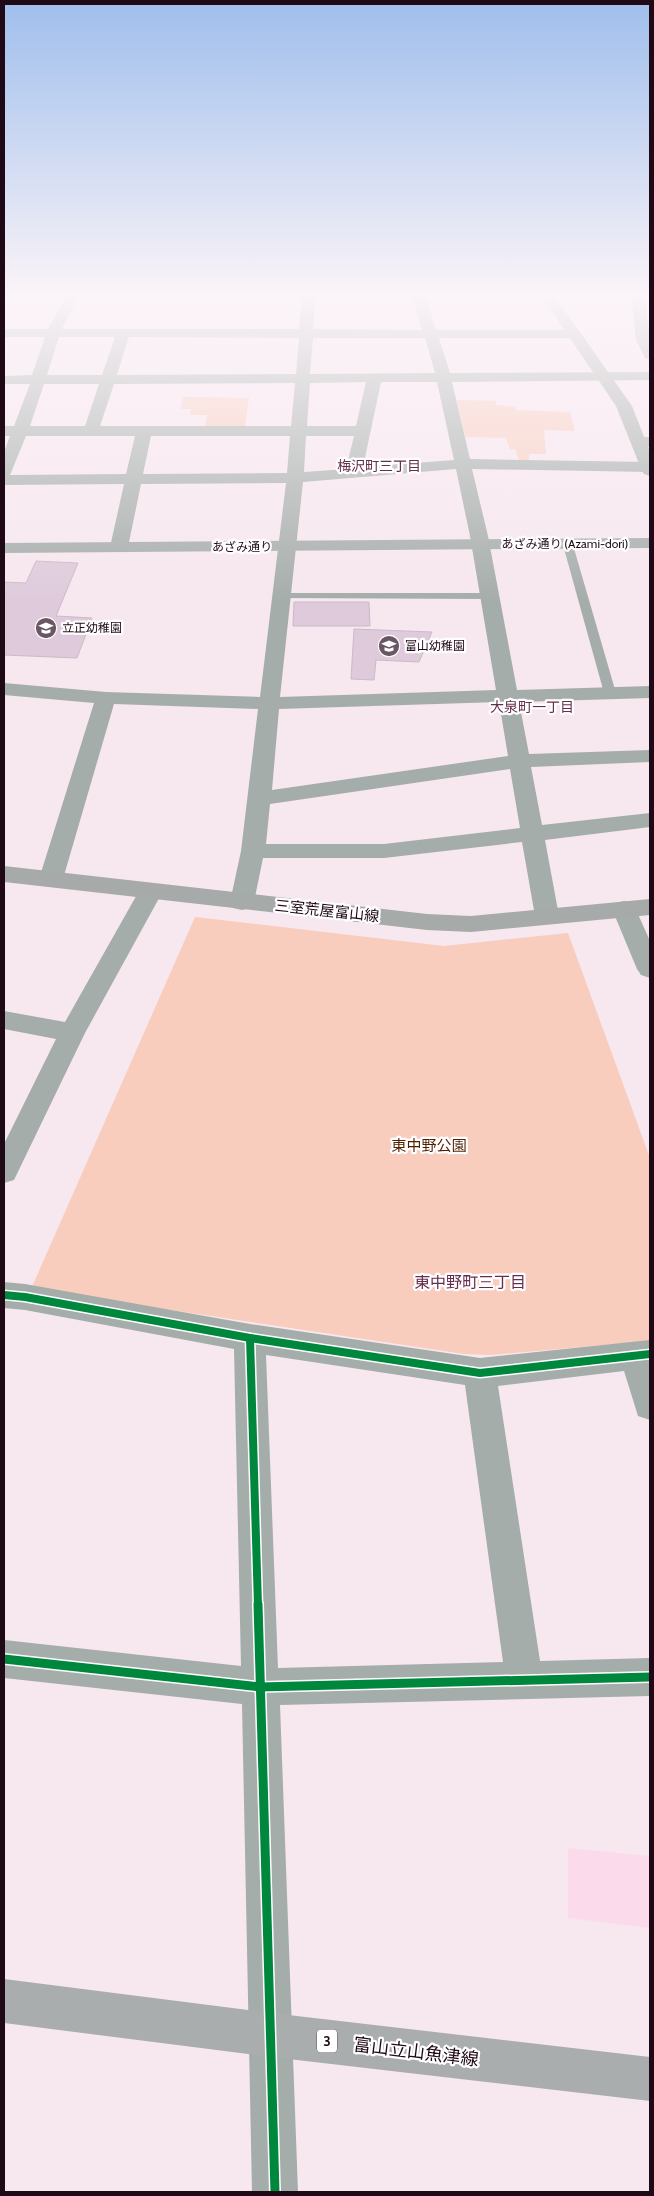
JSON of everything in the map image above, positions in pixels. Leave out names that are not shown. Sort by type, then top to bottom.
[{"type":"main road","name":"三室荒屋富山線","points":[[4,874],[427,922],[471,924],[650,907]]},
{"type":"main road","name":"富山立山魚津線","points":[[4,2001],[270,2035],[650,2079]]},
{"type":"street","points":[[4,472],[12,431],[30,396]]},
{"type":"street","points":[[91,431],[102,396]]},
{"type":"street","points":[[242,902],[253,851],[260,799],[269,702],[295,478],[300,396]]},
{"type":"street","points":[[354,472],[370,396]]},
{"type":"street","points":[[448,396],[464,464],[490,596],[547,916]]},
{"type":"street","points":[[4,480],[295,478],[464,464],[649,469],[645,442],[617,396]]},
{"type":"street","points":[[119,547],[144,430]]},
{"type":"street","points":[[12,431],[363,431]]},
{"type":"street","name":"あざみ通り (Azami-dori)","points":[[480,544],[650,543]]},
{"type":"street","name":"あざみ通り","points":[[4,548],[480,544]]},
{"type":"street","points":[[4,689],[106,698],[269,702],[650,692]]},
{"type":"street","points":[[50,879],[106,698]]},
{"type":"street","points":[[260,799],[519,761],[650,756]]},
{"type":"street","points":[[253,851],[384,851],[650,820]]},
{"type":"street","points":[[4,1172],[72,1033],[151,891]]},
{"type":"street","points":[[624,909],[650,969]]},
{"type":"street","points":[[4,1020],[72,1033]]},
{"type":"street","points":[[4,1295],[250,1338],[480,1373],[643,1355],[650,1405]]},
{"type":"street","points":[[250,1338],[275,2192]]},
{"type":"street","points":[[480,1373],[524,1681]]},
{"type":"street","points":[[4,1659],[260,1687],[650,1677]]},
{"type":"lane","points":[[568,544],[610,693]]},
{"type":"lane","points":[[282,596],[490,596]]},
{"type":"shaded area","points":[[568,1848],[650,1856],[650,1928],[568,1918]]},
{"type":"green space","points":[[183,397],[249,398],[245,426],[205,426],[207,415],[190,415],[191,409],[181,409]]},
{"type":"green space","points":[[457,400],[496,401],[496,405],[516,407],[516,410],[570,412],[575,431],[544,430],[546,454],[529,454],[529,462],[519,462],[516,450],[510,449],[506,438],[465,437]]},
{"type":"green space","name":"東中野公園","points":[[195,917],[444,946],[568,933],[650,1158],[650,1341],[490,1355],[464,1354],[31,1289]]},
{"type":"building","points":[[36,561],[78,563],[56,616],[92,618],[77,658],[4,655],[4,582],[26,583]]},
{"type":"building","points":[[294,602],[369,602],[370,626],[293,626]]},
{"type":"building","name":"富山幼稚園","points":[[354,629],[432,632],[419,662],[376,660],[374,680],[351,679]]},
{"type":"cycle path","points":[[4,1295],[25,1297],[250,1338],[480,1373],[650,1354]]},
{"type":"cycle path","points":[[250,1338],[275,2192]]},
{"type":"cycle path","points":[[4,1659],[260,1687],[650,1677]]},
{"type":"place","name":"立正幼稚園","points":[[46,628]]},
{"type":"place","name":"富山幼稚園","points":[[389,646]]},
{"type":"district","name":"梅沢町三丁目","points":[[379,466]]},
{"type":"district","name":"大泉町一丁目","points":[[532,707]]},
{"type":"district","name":"東中野町三丁目","points":[[470,1282]]}]
